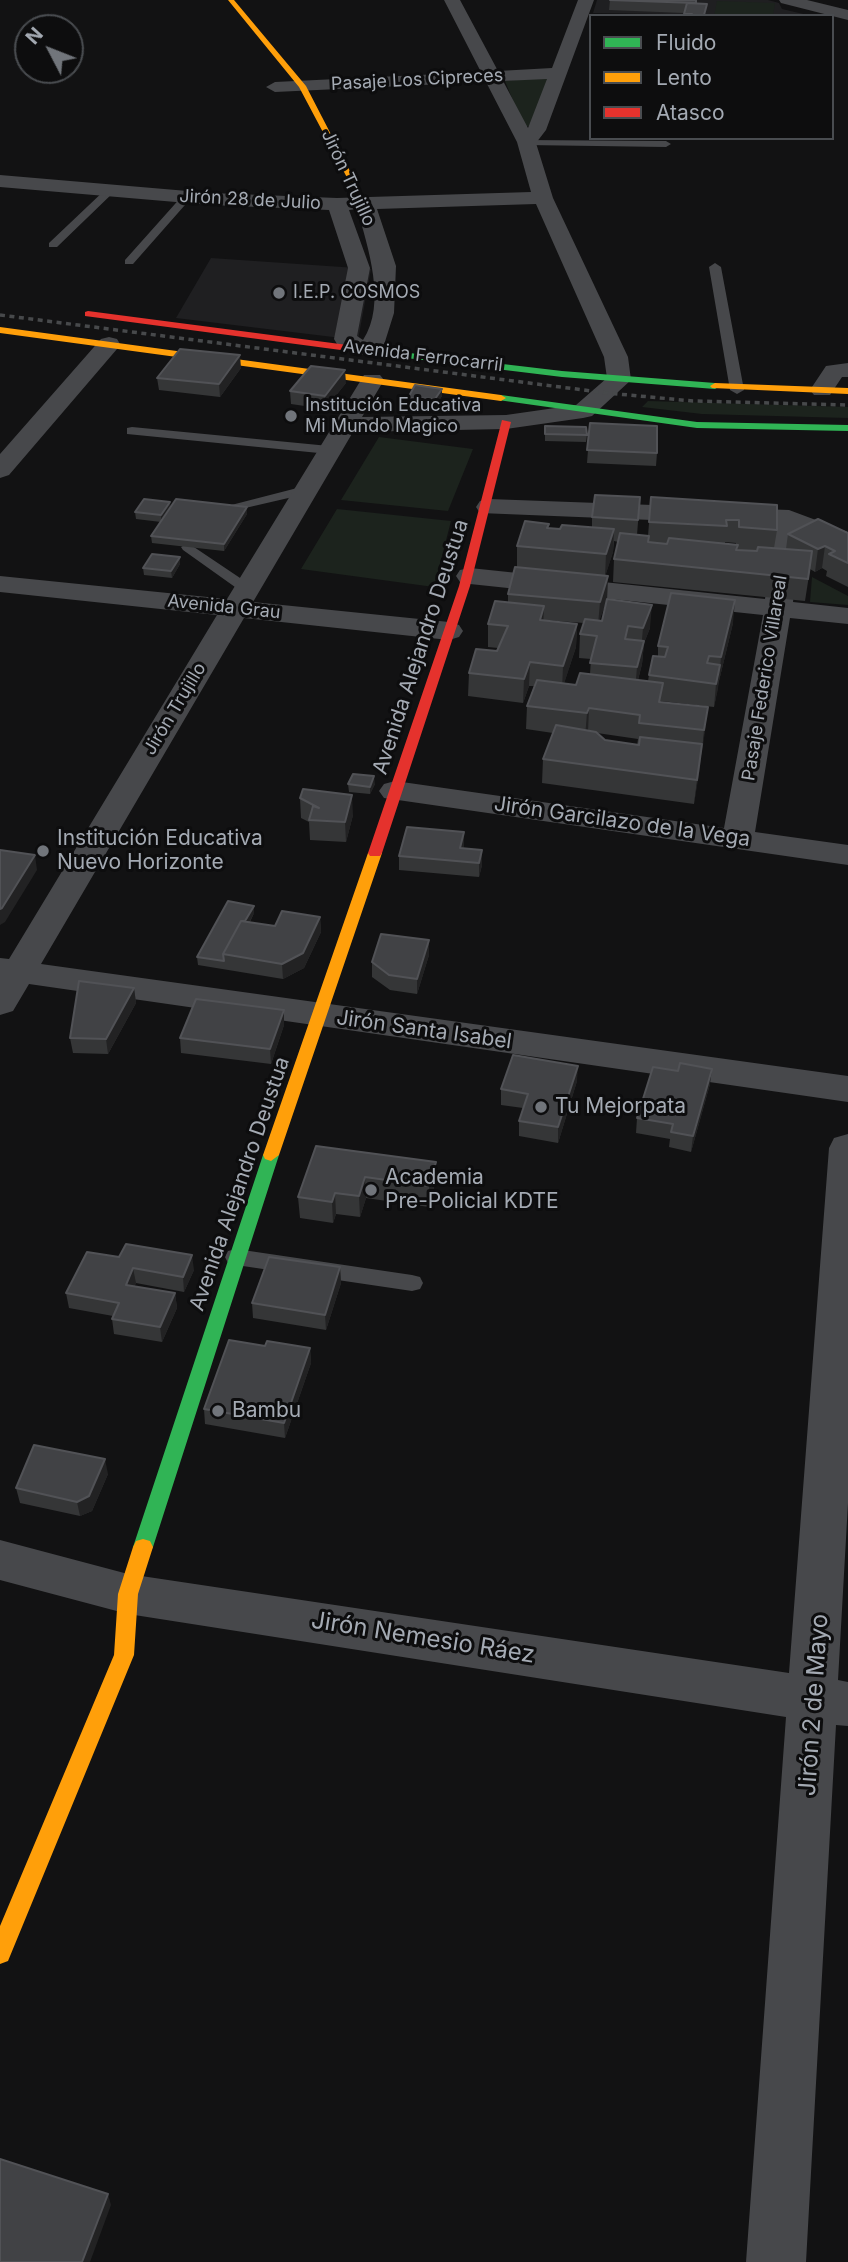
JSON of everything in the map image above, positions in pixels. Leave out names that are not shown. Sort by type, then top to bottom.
[{"type":"street","name":"Jirón Trujillo","points":[[231,0],[302,86],[365,204],[385,266],[383,313],[359,345]]},
{"type":"street","points":[[452,0],[489,76],[526,142],[543,198],[617,357],[619,380],[583,411]]},
{"type":"street","points":[[526,142],[537,130],[586,0]]},
{"type":"street","points":[[791,1],[848,15]]},
{"type":"street","points":[[791,1],[800,10],[814,14]]},
{"type":"street","name":"Pasaje Los Cipreces","points":[[275,87],[559,73]]},
{"type":"street","name":"Jirón 28 de Julio","points":[[0,181],[187,197],[337,204],[543,198]]},
{"type":"street","name":"Jirón Trujillo","points":[[326,182],[337,204],[359,268],[359,345]]},
{"type":"street","name":"Avenida Ferrocarril","points":[[68,312],[359,345],[619,380],[737,390],[848,391]]},
{"type":"street","name":"Avenida Ferrocarril","points":[[0,330],[696,425],[848,428]]},
{"type":"street","points":[[0,470],[109,344]]},
{"type":"street","points":[[822,390],[834,371],[848,370]]},
{"type":"street","name":"Jirón Trujillo","points":[[0,1003],[10,971],[241,598],[372,380]]},
{"type":"street","name":"Avenida Ferrocarril","points":[[336,438],[506,422],[583,411]]},
{"type":"street","name":"Avenida Alejandro Deustua","points":[[0,1954],[124,1655],[128,1594],[236,1257],[470,576],[489,507],[506,422]]},
{"type":"street","points":[[489,507],[789,518],[813,525],[848,541]]},
{"type":"street","name":"Pasaje Federico Villareal","points":[[738,838],[778,608],[789,518]]},
{"type":"street","points":[[470,576],[848,616]]},
{"type":"street","name":"Avenida Grau","points":[[0,584],[241,598],[449,631]]},
{"type":"street","name":"Jirón Garcilazo de la Vega","points":[[395,791],[848,855]]},
{"type":"street","name":"Jirón Santa Isabel","points":[[10,971],[848,1089]]},
{"type":"street","name":"Jirón 2 de Mayo","points":[[776,2262],[832,1700],[848,1148]]},
{"type":"street","name":"Jirón Nemesio Ráez","points":[[0,1560],[128,1594],[832,1700]]},
{"type":"lane","points":[[526,142],[666,144]]},
{"type":"lane","points":[[53,245],[111,190]]},
{"type":"lane","points":[[129,262],[187,197]]},
{"type":"lane","points":[[715,267],[737,390]]},
{"type":"lane","points":[[132,430],[336,438]]},
{"type":"lane","points":[[215,511],[305,490]]},
{"type":"lane","points":[[188,547],[241,598]]},
{"type":"lane","points":[[236,1257],[412,1283]]},
{"type":"shaded area","points":[[597,0],[768,0],[779,3],[782,9],[803,14],[666,14],[593,13]]},
{"type":"shaded area","points":[[717,1],[775,3],[773,14],[714,14]]},
{"type":"shaded area","points":[[550,77],[529,126],[524,127],[505,81]]},
{"type":"shaded area","name":"I.E.P. COSMOS","points":[[211,258],[371,269],[358,340],[176,318]]},
{"type":"shaded area","points":[[648,401],[848,407],[848,418],[702,414],[642,407]]},
{"type":"shaded area","points":[[379,437],[473,449],[448,511],[341,500]]},
{"type":"shaded area","points":[[337,509],[451,521],[434,587],[301,569]]},
{"type":"shaded area","points":[[812,577],[848,596],[848,605],[810,602]]},
{"type":"building","points":[[610,0],[696,0],[696,3]]},
{"type":"building","points":[[687,3],[707,4],[704,14],[684,14]]},
{"type":"building","points":[[180,349],[240,355],[219,384],[157,378]]},
{"type":"building","points":[[311,366],[345,370],[325,396],[290,391]]},
{"type":"building","points":[[415,385],[442,389],[435,399],[408,398]]},
{"type":"building","points":[[590,423],[657,426],[657,453],[587,450]]},
{"type":"building","points":[[545,426],[586,427],[587,435],[545,434]]},
{"type":"building","points":[[595,495],[640,497],[638,520],[592,517]]},
{"type":"building","points":[[651,497],[777,505],[777,530],[739,527],[739,520],[726,520],[727,526],[649,522]]},
{"type":"building","points":[[144,499],[170,502],[161,515],[135,512]]},
{"type":"building","points":[[176,499],[247,507],[224,544],[151,536]]},
{"type":"building","points":[[818,519],[848,533],[848,563],[829,554],[835,551],[825,546],[818,549],[788,534]]},
{"type":"building","points":[[525,521],[549,524],[547,528],[560,529],[562,525],[614,529],[606,554],[517,546]]},
{"type":"building","points":[[620,533],[649,536],[648,542],[667,544],[669,538],[738,545],[736,550],[757,551],[758,547],[812,551],[808,579],[614,559]]},
{"type":"building","points":[[152,554],[180,557],[171,571],[143,568]]},
{"type":"building","points":[[515,567],[608,576],[600,602],[508,594]]},
{"type":"building","points":[[671,593],[735,600],[721,657],[709,656],[707,663],[720,665],[716,684],[649,675],[653,656],[665,657],[668,647],[658,646]]},
{"type":"building","points":[[607,599],[652,605],[643,628],[628,626],[625,639],[644,641],[637,667],[590,663],[597,636],[580,634],[585,619],[602,621]]},
{"type":"building","points":[[495,601],[544,606],[540,620],[577,624],[563,666],[530,662],[524,679],[469,673],[476,649],[497,651],[508,626],[488,624]]},
{"type":"building","points":[[580,673],[663,683],[659,702],[708,707],[704,730],[639,723],[640,715],[589,708],[587,713],[527,706],[537,680],[576,685]]},
{"type":"building","points":[[556,725],[596,732],[605,740],[639,745],[640,737],[702,744],[697,780],[543,759]]},
{"type":"building","points":[[353,774],[374,776],[370,787],[348,784]]},
{"type":"building","points":[[303,789],[352,795],[345,822],[309,820],[313,806],[319,808],[300,798]]},
{"type":"building","points":[[407,827],[464,832],[460,848],[482,850],[479,863],[399,856]]},
{"type":"building","points":[[0,850],[35,855],[0,909]]},
{"type":"building","points":[[228,901],[254,906],[245,921],[241,921],[223,954],[224,961],[197,957]]},
{"type":"building","points":[[282,911],[320,917],[303,953],[282,964],[223,954],[241,921],[275,926]]},
{"type":"building","points":[[381,934],[429,940],[417,979],[389,975],[372,962]]},
{"type":"building","points":[[79,981],[134,988],[106,1039],[70,1038]]},
{"type":"building","points":[[196,999],[284,1010],[270,1049],[180,1038]]},
{"type":"building","name":"Tu Mejorpata","points":[[513,1055],[578,1066],[558,1127],[519,1121],[528,1094],[501,1089]]},
{"type":"building","points":[[680,1063],[712,1069],[693,1136],[671,1132],[673,1124],[637,1118],[653,1067],[678,1071]]},
{"type":"building","points":[[316,1146],[436,1162],[429,1186],[365,1177],[359,1196],[335,1193],[332,1202],[298,1197]]},
{"type":"building","points":[[126,1244],[192,1255],[183,1277],[133,1268],[126,1285],[175,1293],[160,1327],[112,1319],[119,1303],[66,1293],[87,1252],[119,1257]]},
{"type":"building","points":[[269,1257],[340,1267],[325,1315],[252,1303]]},
{"type":"building","points":[[229,1340],[265,1346],[267,1341],[310,1348],[284,1423],[204,1409]]},
{"type":"building","points":[[34,1445],[105,1459],[89,1496],[77,1502],[16,1488]]},
{"type":"building","points":[[0,2159],[108,2194],[82,2262],[0,2262]]},
{"type":"railway","points":[[0,315],[607,393],[693,401],[848,405]]},
{"type":"traffic: fast","points":[[401,355],[562,374],[715,386]]},
{"type":"traffic: fast","points":[[501,398],[697,425],[848,428]]},
{"type":"traffic: fast","points":[[143,1547],[271,1155]]},
{"type":"traffic: slow","points":[[231,0],[302,86],[365,204]]},
{"type":"traffic: slow","points":[[0,330],[501,398]]},
{"type":"traffic: slow","points":[[715,386],[848,391]]},
{"type":"traffic: slow","points":[[271,1155],[375,853]]},
{"type":"traffic: slow","points":[[0,1953],[124,1655],[128,1594],[143,1547]]},
{"type":"traffic: jam","points":[[88,314],[401,355]]},
{"type":"traffic: jam","points":[[375,853],[464,586],[494,478],[506,422]]},
{"type":"place","name":"I.E.P. COSMOS","points":[[279,293]]},
{"type":"place","name":"Institución Educativa Mi Mundo Magico","points":[[291,416]]},
{"type":"place","name":"Institución Educativa Nuevo Horizonte","points":[[43,851]]},
{"type":"place","name":"Tu Mejorpata","points":[[541,1107]]},
{"type":"place","name":"Academia Pre-Policial KDTE","points":[[371,1190]]},
{"type":"place","name":"Bambu","points":[[218,1411]]}]
